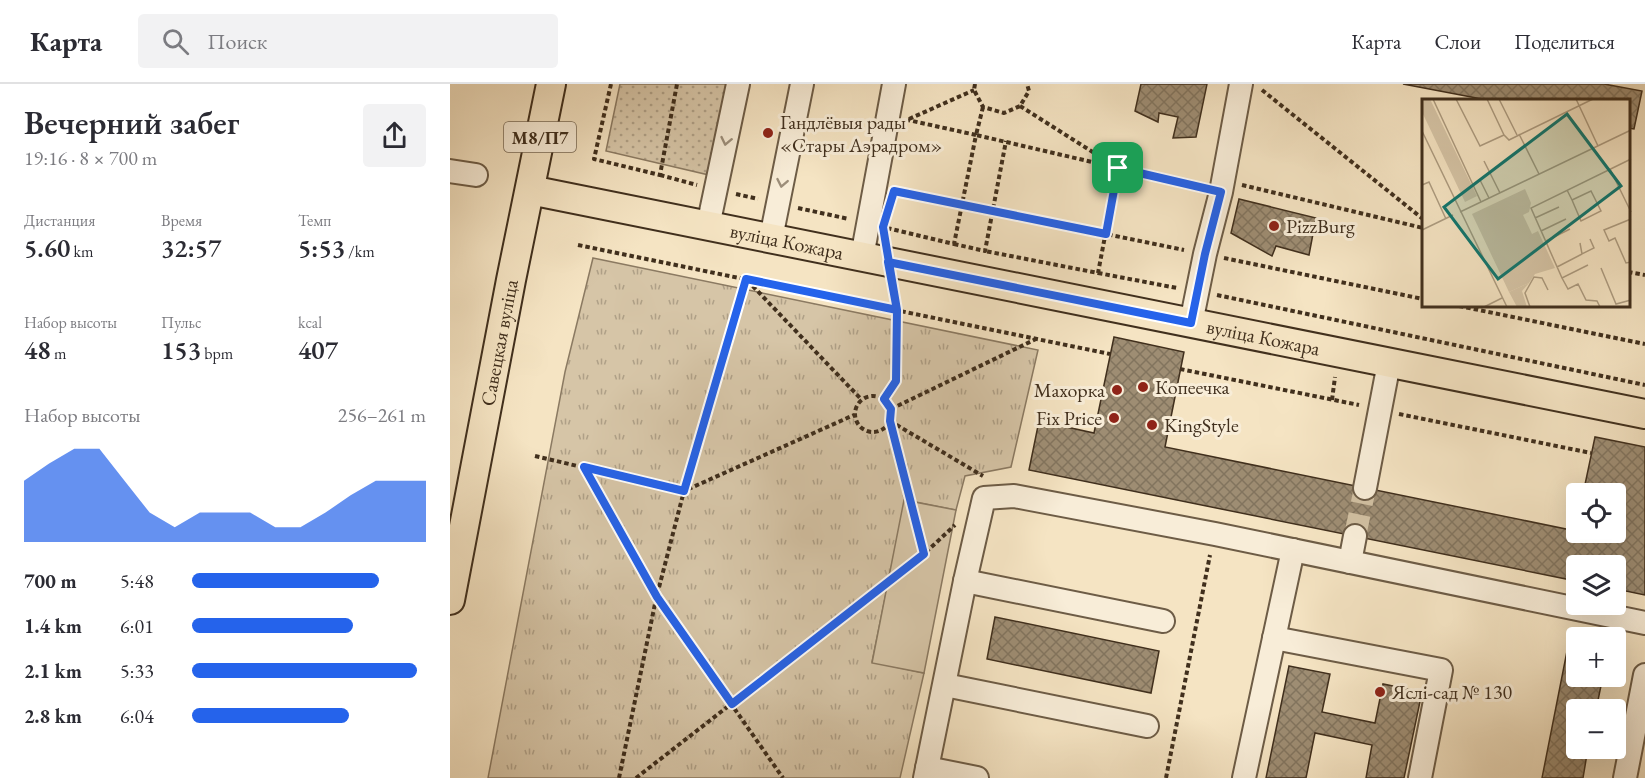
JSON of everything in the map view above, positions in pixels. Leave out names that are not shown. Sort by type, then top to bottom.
[{"type":"main road","name":"Савецкая вуліца","points":[[450,600],[551,84]]},
{"type":"main road","name":"вуліца Кожара","points":[[530,190],[1645,414]]},
{"type":"lane","points":[[708,226],[738,84]]},
{"type":"lane","points":[[771,238],[802,84]]},
{"type":"lane","points":[[875,260],[894,84]]},
{"type":"lane","points":[[1191,323],[1222,187],[1241,84]]},
{"type":"lane","points":[[450,171],[476,175]]},
{"type":"lane","points":[[1365,488],[1389,363]]},
{"type":"lane","points":[[977,778],[926,773],[984,498],[1014,496],[1215,534],[1645,623]]},
{"type":"lane","points":[[1350,562],[1355,536]]},
{"type":"lane","points":[[1244,778],[1293,550]]},
{"type":"lane","points":[[965,581],[1163,621]]},
{"type":"lane","points":[[1274,638],[1441,670],[1420,778]]},
{"type":"lane","points":[[1625,778],[1645,675]]},
{"type":"lane","points":[[945,685],[1147,726]]},
{"type":"path","points":[[611,84],[594,159],[715,190]]},
{"type":"path","points":[[660,176],[677,84]]},
{"type":"path","points":[[954,244],[983,107],[974,90],[975,84]]},
{"type":"path","points":[[983,107],[1004,113],[1020,106],[1029,91],[1027,84]]},
{"type":"path","points":[[1254,84],[1422,218]]},
{"type":"path","points":[[908,120],[974,90]]},
{"type":"path","points":[[1020,106],[1118,168]]},
{"type":"path","points":[[906,130],[908,120]]},
{"type":"path","points":[[908,120],[1118,168],[1422,228]]},
{"type":"path","points":[[985,251],[1006,141]]},
{"type":"path","points":[[1098,273],[1118,168]]},
{"type":"path","points":[[891,200],[896,181]]},
{"type":"path","points":[[894,191],[1422,299]]},
{"type":"path","points":[[884,399],[896,381],[897,310],[875,260],[883,227],[985,251],[1198,291],[1645,385]]},
{"type":"path","points":[[578,244],[1110,354]]},
{"type":"path","points":[[1630,272],[1645,275]]},
{"type":"path","points":[[746,279],[861,399]]},
{"type":"path","points":[[620,778],[657,597],[684,491],[746,279]]},
{"type":"path","points":[[1469,308],[1645,344]]},
{"type":"path","points":[[891,409],[1036,339]]},
{"type":"path","points":[[890,421],[882,430],[869,432],[859,426],[854,415],[856,406],[861,399],[872,395],[884,399],[891,409],[890,421],[924,554]]},
{"type":"path","points":[[535,456],[684,491],[854,415]]},
{"type":"path","points":[[636,778],[924,554],[984,498],[991,481],[890,421]]},
{"type":"path","points":[[584,467],[657,597],[783,778]]},
{"type":"path","points":[[1166,778],[1215,534]]},
{"type":"green space","points":[[620,84],[726,84],[709,175],[606,151]]},
{"type":"green space","points":[[593,258],[1038,350],[1011,467],[965,476],[956,510],[905,500],[872,662],[924,673],[900,778],[488,778],[565,372]]},
{"type":"green space","points":[[904,500],[956,510],[924,673],[872,663]]},
{"type":"building","points":[[1141,84],[1207,84],[1196,137],[1173,138],[1178,117],[1159,113],[1158,122],[1135,111]]},
{"type":"building","points":[[1403,84],[1604,84],[1642,91],[1634,129],[1630,128],[1630,99],[1482,99]]},
{"type":"building","name":"PizzBurg","points":[[1239,199],[1316,218],[1309,255],[1276,246],[1272,256],[1231,233]]},
{"type":"building","points":[[1114,337],[1184,352],[1165,447],[1566,529],[1566,543],[1626,543],[1626,483],[1585,483],[1595,437],[1645,447],[1645,595],[1626,591],[1626,555],[1566,555],[1566,579],[1029,470],[1039,421],[1094,433]]},
{"type":"building","points":[[995,617],[1159,651],[1151,693],[987,659]]},
{"type":"building","points":[[1566,656],[1566,687],[1601,687],[1598,699],[1566,699],[1566,759],[1586,759],[1583,778],[1542,778]]},
{"type":"building","points":[[1289,666],[1330,674],[1322,712],[1375,723],[1383,684],[1422,692],[1404,778],[1366,778],[1372,745],[1315,733],[1306,778],[1266,778]]},
{"type":"tunnel","points":[[1355,536],[1365,488]]},
{"type":"place","name":"Гандлёвыя рады «Стары Аэрадром»","points":[[768,133]]},
{"type":"place","name":"PizzBurg","points":[[1274,226]]},
{"type":"place","name":"Копеечка","points":[[1143,387]]},
{"type":"place","name":"Махорка","points":[[1117,390]]},
{"type":"place","name":"Fix Price","points":[[1114,418]]},
{"type":"place","name":"KingStyle","points":[[1152,425]]},
{"type":"place","name":"Яслі-сад № 130","points":[[1380,692]]},
{"type":"route","points":[[1118,168],[1106,234],[894,191],[883,227],[888,262],[897,310],[746,279],[684,491],[584,467],[657,597],[732,704],[924,554],[890,421],[891,409],[884,399],[896,381],[897,310],[888,262],[1191,323],[1221,192],[1118,168]]}]
